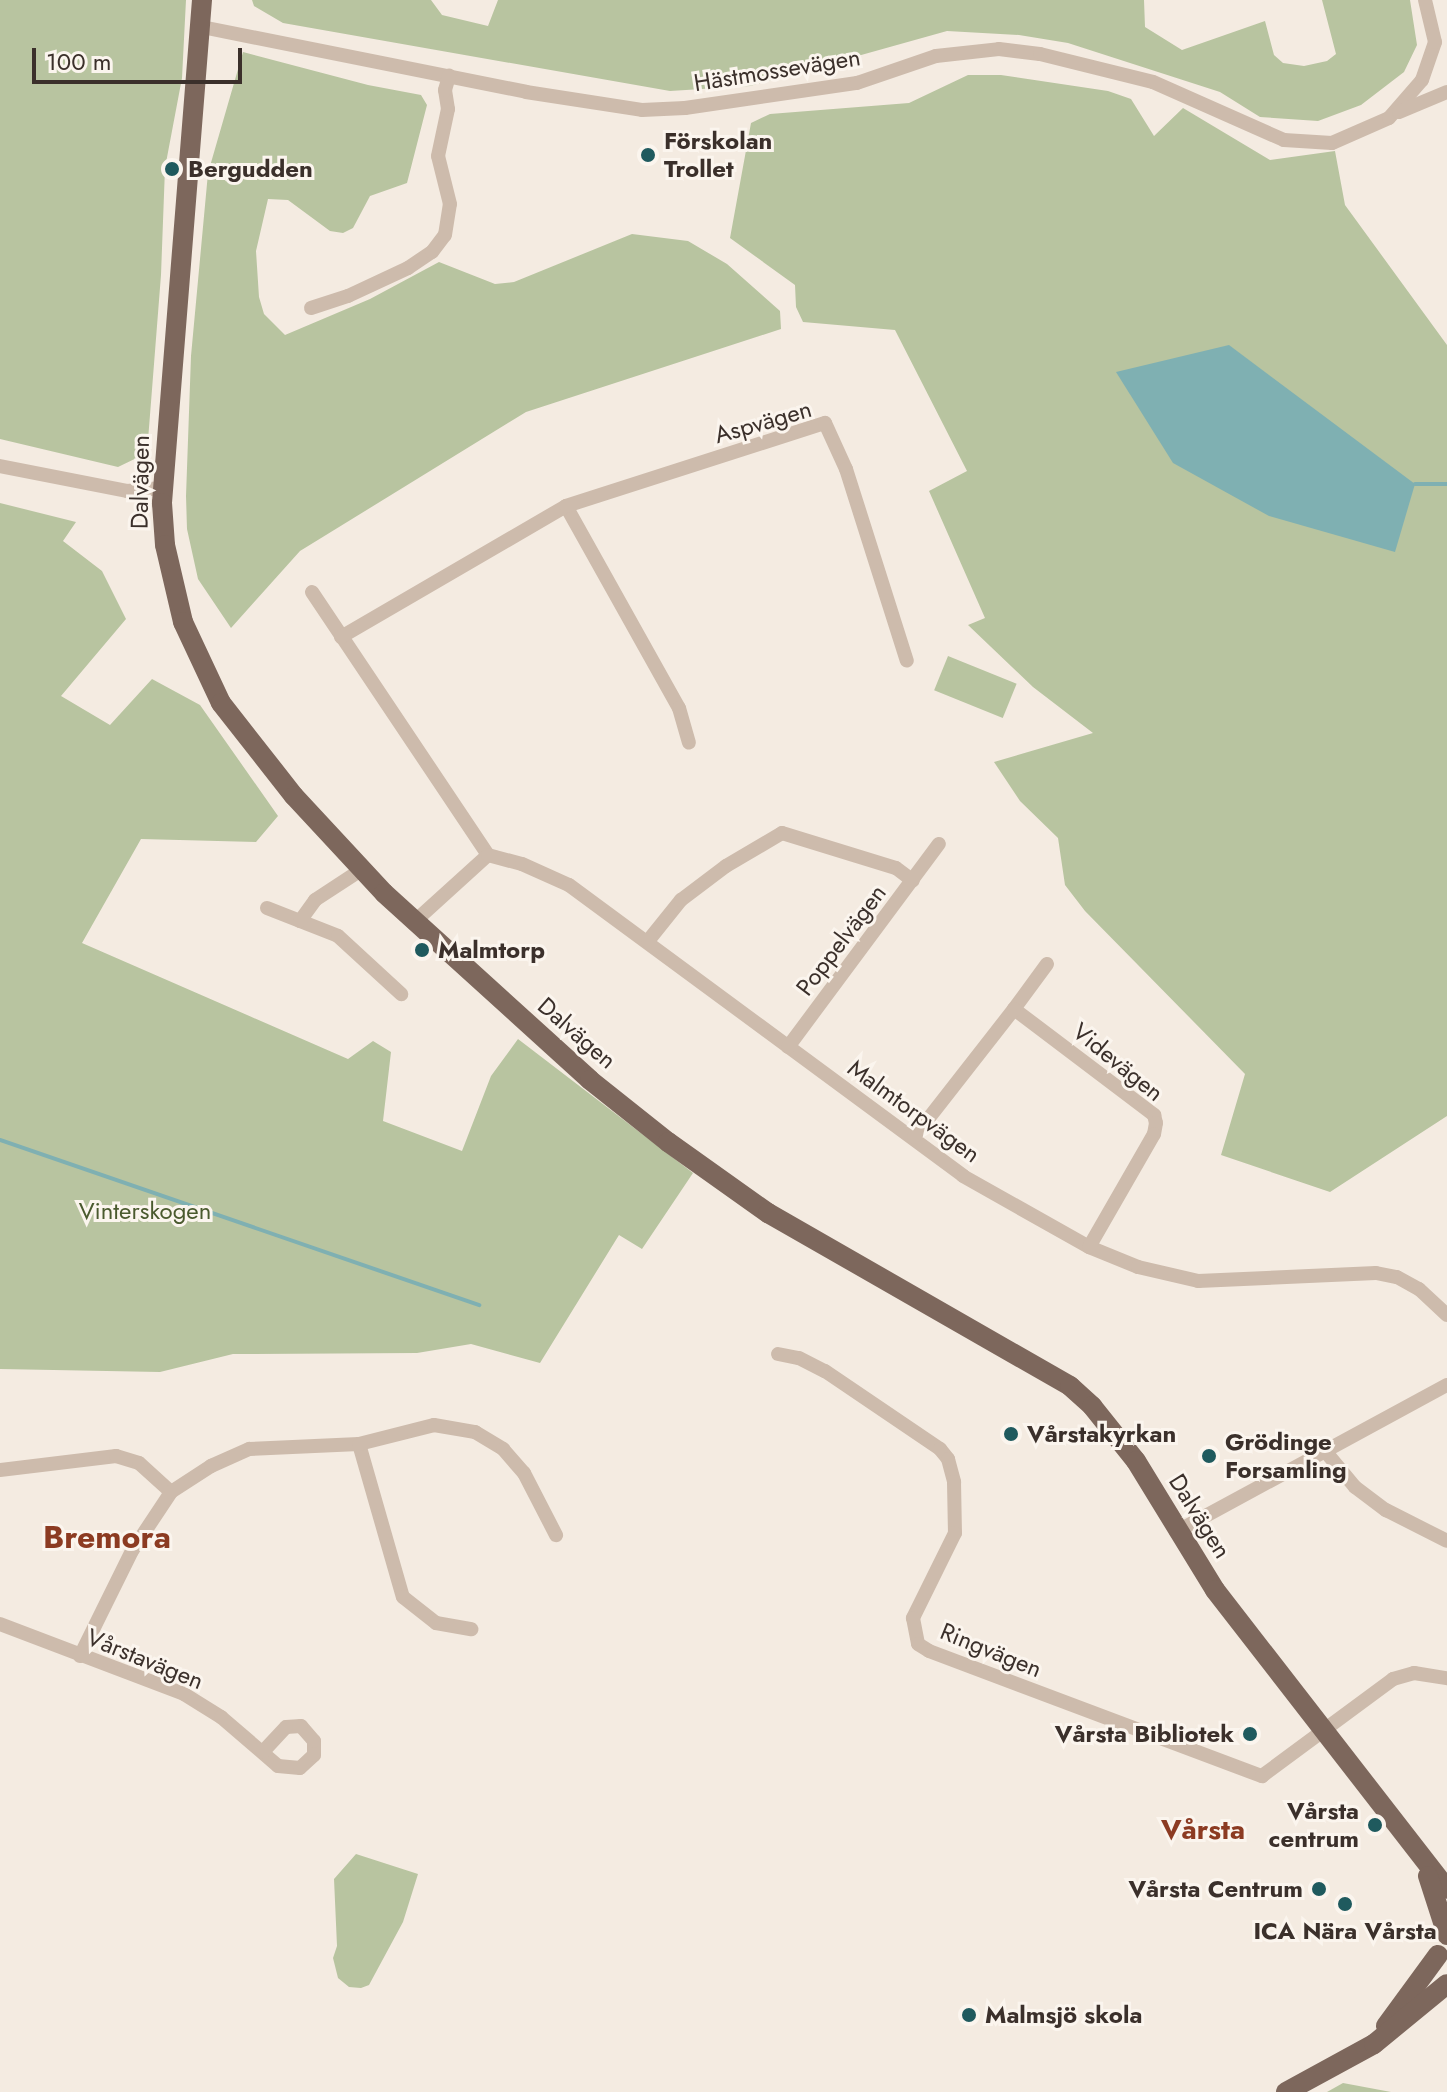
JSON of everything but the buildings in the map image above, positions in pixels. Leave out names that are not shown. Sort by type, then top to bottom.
[{"type":"main road","name":"Dalvägen","points":[[202,0],[168,396],[163,524],[175,594],[206,675],[240,731],[361,870],[413,923],[590,1080],[731,1187],[819,1244],[1070,1386],[1092,1406],[1136,1461],[1176,1532],[1215,1590],[1422,1861],[1447,1889]]},
{"type":"main road","name":"Dalvägen","points":[[1422,1861],[1447,1936]]},
{"type":"main road","points":[[1374,2044],[1438,1955],[1447,1936]]},
{"type":"main road","points":[[1438,1955],[1447,1974]]},
{"type":"main road","points":[[1286,2092],[1374,2044],[1447,1984]]},
{"type":"street","name":"Hästmossevägen","points":[[202,27],[642,110],[685,108],[857,83],[936,56],[999,49],[1040,54],[1153,82],[1284,140],[1332,143],[1389,118],[1422,80],[1435,42],[1425,0]]},
{"type":"street","points":[[311,308],[348,296],[408,268],[432,252],[445,235],[450,204],[438,156],[448,109],[445,90],[449,76]]},
{"type":"street","points":[[1389,118],[1408,106],[1447,92]]},
{"type":"street","name":"Aspvägen","points":[[341,637],[566,506],[825,423],[846,469],[907,661]]},
{"type":"street","points":[[0,466],[127,491],[164,488]]},
{"type":"street","points":[[566,506],[679,708],[689,743]]},
{"type":"street","points":[[312,592],[488,855],[413,923]]},
{"type":"street","name":"Poppelvägen","points":[[648,941],[681,900],[726,866],[782,833],[896,868],[913,881],[788,1047]]},
{"type":"street","points":[[913,881],[939,844]]},
{"type":"street","name":"Malmtorpvägen","points":[[488,855],[569,885],[963,1176],[1089,1247],[1138,1267],[1198,1281],[1376,1273],[1397,1277],[1419,1289],[1447,1315]]},
{"type":"street","points":[[300,921],[315,900],[361,870]]},
{"type":"street","points":[[267,908],[338,936],[401,994]]},
{"type":"street","points":[[914,1137],[1047,964]]},
{"type":"street","name":"Videvägen","points":[[1014,1009],[1154,1115],[1154,1134],[1089,1247]]},
{"type":"street","name":"Ringvägen","points":[[778,1354],[799,1358],[825,1371],[931,1442],[948,1459],[954,1482],[955,1533],[915,1609],[912,1626],[918,1644],[968,1668],[1262,1776],[1323,1731]]},
{"type":"street","points":[[1176,1532],[1447,1385]]},
{"type":"street","points":[[80,1656],[132,1551],[171,1492],[211,1466],[249,1449],[359,1444],[434,1425],[475,1432],[503,1449],[524,1473],[556,1535]]},
{"type":"street","points":[[359,1444],[403,1597],[436,1623],[471,1629]]},
{"type":"street","points":[[1325,1451],[1355,1487],[1386,1510],[1447,1541]]},
{"type":"street","points":[[0,1470],[116,1456],[139,1463],[171,1492]]},
{"type":"street","name":"Vårstavägen","points":[[0,1624],[184,1694],[221,1717],[263,1752]]},
{"type":"street","points":[[1323,1731],[1393,1679],[1414,1673],[1447,1678]]},
{"type":"green space","points":[[0,0],[186,0],[182,78],[165,168],[161,275],[147,453],[118,467],[0,439]]},
{"type":"green space","points":[[252,0],[431,0],[442,15],[488,26],[498,0],[1144,0],[1145,27],[1182,50],[1265,21],[1274,55],[1283,63],[1304,66],[1327,61],[1336,54],[1322,0],[1410,0],[1417,45],[1404,72],[1361,105],[1318,121],[1260,117],[1220,92],[1068,43],[1019,35],[947,31],[750,86],[670,91],[283,23],[254,6]]},
{"type":"green space","points":[[243,52],[368,85],[421,95],[427,105],[407,183],[370,196],[353,228],[343,233],[330,231],[288,200],[268,199],[256,251],[259,297],[264,314],[285,335],[370,299],[439,262],[495,284],[514,282],[632,234],[688,241],[727,264],[780,311],[781,329],[526,412],[300,551],[231,628],[198,579],[187,529],[186,496],[191,356],[208,173]]},
{"type":"green space","points":[[968,75],[1001,75],[1108,91],[1131,99],[1154,136],[1183,108],[1270,160],[1335,151],[1345,205],[1447,345],[1447,1116],[1330,1192],[1221,1155],[1245,1074],[1085,911],[1065,885],[1058,838],[1020,801],[994,762],[1093,733],[1033,687],[968,625],[985,618],[929,491],[967,471],[895,330],[803,322],[796,307],[795,285],[730,238],[751,123],[770,114],[909,103]]},
{"type":"green space","name":"Vinterskogen","points":[[0,503],[76,522],[63,541],[102,571],[126,619],[61,696],[110,725],[152,679],[200,705],[278,816],[256,842],[141,839],[82,943],[348,1059],[373,1041],[391,1052],[383,1121],[462,1151],[491,1076],[518,1039],[693,1173],[642,1249],[619,1235],[540,1363],[471,1344],[417,1353],[233,1354],[160,1372],[0,1369]]},
{"type":"green space","points":[[948,656],[1017,684],[1003,718],[934,690]]},
{"type":"green space","points":[[356,1854],[418,1874],[403,1922],[369,1985],[361,1988],[349,1987],[338,1978],[333,1958],[337,1946],[334,1879]]},
{"type":"green space","points":[[1343,2083],[1391,2092],[1327,2092]]},
{"type":"water","points":[[1229,345],[1415,484],[1395,552],[1269,516],[1173,463],[1116,372]]},
{"type":"waterway","points":[[1415,484],[1447,484]]},
{"type":"waterway","points":[[0,1140],[479,1305]]},
{"type":"place","name":"Förskolan Trollet","points":[[648,155]]},
{"type":"place","name":"Bergudden","points":[[172,169]]},
{"type":"place","name":"Malmtorp","points":[[422,950]]},
{"type":"place","name":"Vårstakyrkan","points":[[1011,1434]]},
{"type":"place","name":"Grödinge Forsamling","points":[[1209,1456]]},
{"type":"place","name":"Vårsta Bibliotek","points":[[1250,1734]]},
{"type":"place","name":"Vårsta centrum","points":[[1375,1825]]},
{"type":"place","name":"Vårsta Centrum","points":[[1319,1889]]},
{"type":"place","name":"ICA Nära Vårsta","points":[[1345,1904]]},
{"type":"place","name":"Malmsjö skola","points":[[969,2015]]},
{"type":"district","name":"Bremora","points":[[107,1537]]},
{"type":"district","name":"Vårsta","points":[[1203,1830]]}]
